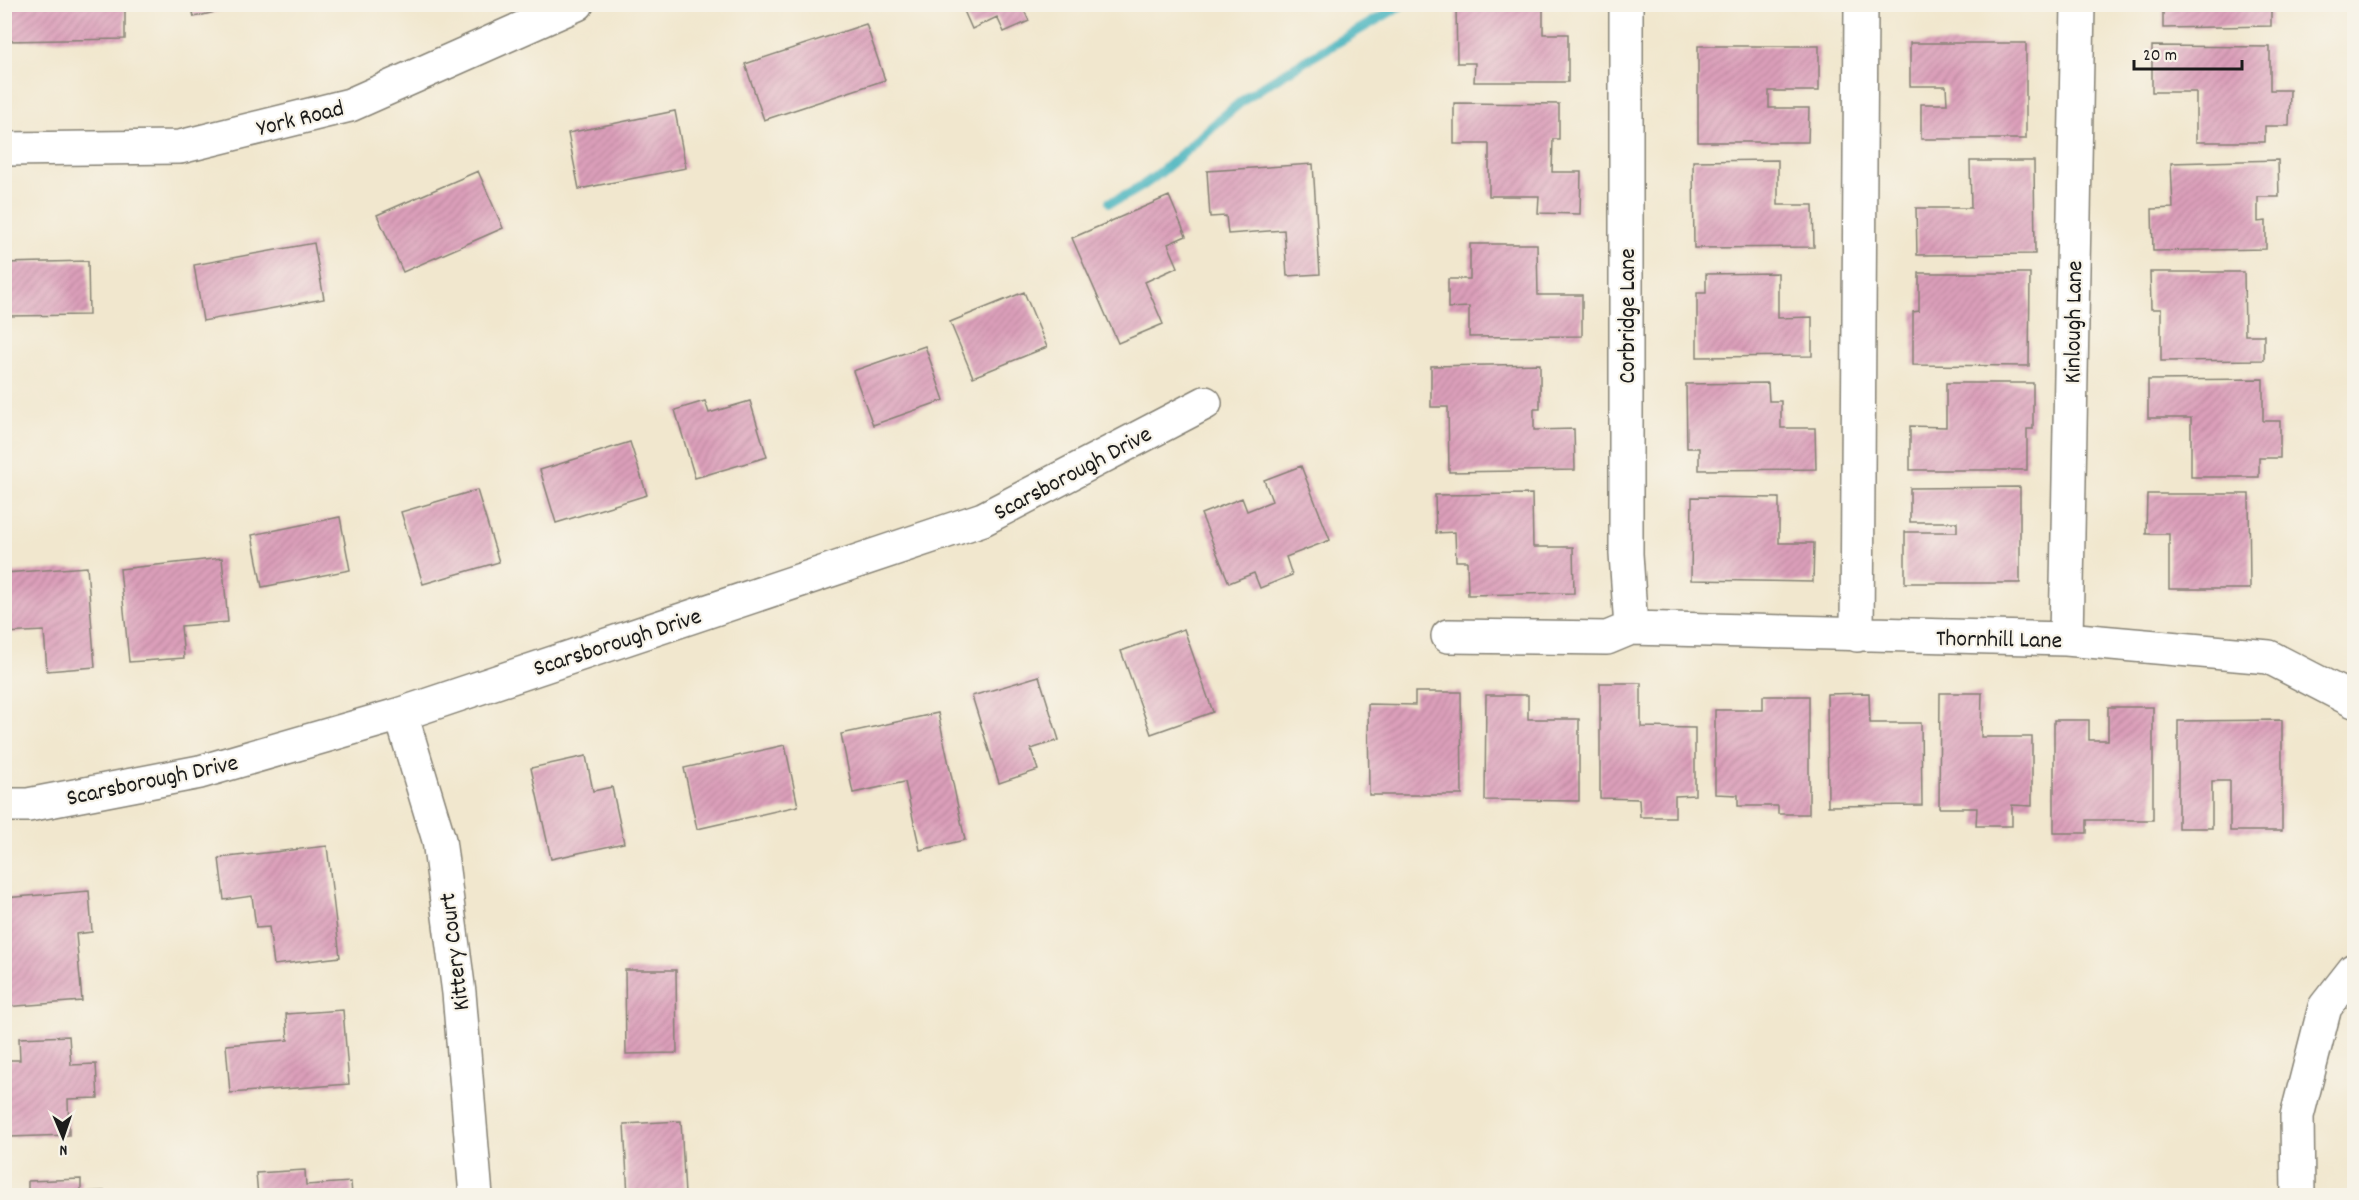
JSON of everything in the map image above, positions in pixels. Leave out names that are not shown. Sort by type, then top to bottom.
[{"type":"street","name":"York Road","points":[[4,149],[180,147],[350,105],[577,4]]},
{"type":"street","name":"Corbridge Lane","points":[[1626,4],[1626,554],[1631,628]]},
{"type":"street","points":[[1857,635],[1861,4]]},
{"type":"street","name":"Kinlough Lane","points":[[2066,639],[2078,4]]},
{"type":"street","name":"Scarsborough Drive","points":[[4,805],[28,805],[200,772],[401,714],[983,519],[1205,403]]},
{"type":"street","name":"Thornhill Lane","points":[[1631,628],[2066,639],[2269,657],[2355,701]]},
{"type":"street","points":[[1448,636],[1607,638],[1631,628]]},
{"type":"street","name":"Kittery Court","points":[[401,714],[439,840],[459,993],[476,1196]]},
{"type":"street","points":[[2298,1196],[2297,1116],[2325,1007],[2355,970]]},
{"type":"building","points":[[6,4],[125,4],[125,39],[6,41]]},
{"type":"building","points":[[191,4],[245,4],[245,5],[194,17]]},
{"type":"building","points":[[961,4],[1021,4],[1029,21],[1004,32],[997,17],[972,29]]},
{"type":"building","points":[[2163,4],[2271,4],[2271,26],[2163,28]]},
{"type":"building","points":[[1456,5],[1543,5],[1543,34],[1568,34],[1568,82],[1474,82],[1475,63],[1457,63]]},
{"type":"building","points":[[866,24],[885,80],[764,120],[745,64]]},
{"type":"building","points":[[1910,43],[2026,43],[2026,139],[1921,139],[1921,104],[1947,104],[1946,86],[1910,86]]},
{"type":"building","points":[[1698,46],[1819,46],[1819,91],[1769,91],[1769,108],[1809,108],[1808,142],[1698,142]]},
{"type":"building","points":[[2152,46],[2270,47],[2270,90],[2290,90],[2289,126],[2265,126],[2265,142],[2196,142],[2196,92],[2152,92]]},
{"type":"building","points":[[1454,103],[1559,104],[1559,139],[1553,139],[1552,172],[1581,172],[1580,214],[1538,213],[1539,196],[1489,196],[1489,144],[1454,144]]},
{"type":"building","points":[[675,111],[686,168],[579,189],[568,133]]},
{"type":"building","points":[[1778,160],[1778,205],[1813,205],[1814,247],[1694,248],[1693,161]]},
{"type":"building","points":[[2278,160],[2279,197],[2258,197],[2258,222],[2266,221],[2266,249],[2153,251],[2152,209],[2173,208],[2171,163]]},
{"type":"building","points":[[1970,161],[2034,161],[2035,254],[1917,255],[1916,208],[1971,208]]},
{"type":"building","points":[[1313,164],[1320,274],[1287,276],[1284,230],[1228,234],[1226,216],[1210,217],[1207,171]]},
{"type":"building","points":[[478,171],[503,228],[403,272],[377,215]]},
{"type":"building","points":[[1169,196],[1186,236],[1168,244],[1178,267],[1145,282],[1163,324],[1118,343],[1072,238]]},
{"type":"building","points":[[314,243],[324,299],[203,321],[194,265]]},
{"type":"building","points":[[1470,244],[1537,244],[1538,295],[1582,295],[1582,336],[1469,337],[1469,307],[1448,308],[1448,279],[1470,279]]},
{"type":"building","points":[[88,261],[89,315],[4,316],[4,263]]},
{"type":"building","points":[[2150,272],[2244,272],[2245,335],[2264,335],[2264,360],[2161,361],[2161,309],[2151,309]]},
{"type":"building","points":[[1778,273],[1778,318],[1812,317],[1812,356],[1697,357],[1697,293],[1706,293],[1706,274]]},
{"type":"building","points":[[1919,273],[2030,273],[2029,366],[1913,365],[1913,312],[1919,311]]},
{"type":"building","points":[[1024,292],[1047,347],[973,377],[950,322]]},
{"type":"building","points":[[925,346],[944,400],[873,425],[853,371]]},
{"type":"building","points":[[1540,364],[1540,409],[1534,409],[1534,430],[1574,429],[1575,470],[1449,472],[1448,407],[1431,407],[1431,366]]},
{"type":"building","points":[[2263,379],[2263,421],[2280,421],[2280,458],[2259,458],[2259,477],[2191,477],[2191,418],[2148,418],[2148,380]]},
{"type":"building","points":[[1768,383],[1769,401],[1781,401],[1781,428],[1815,428],[1816,469],[1699,470],[1699,448],[1687,448],[1686,384]]},
{"type":"building","points":[[1946,383],[2033,383],[2033,429],[2027,429],[2027,470],[1910,470],[1910,426],[1946,427]]},
{"type":"building","points":[[705,401],[709,413],[750,401],[767,457],[695,478],[675,410]]},
{"type":"building","points":[[630,442],[647,495],[556,523],[540,470]]},
{"type":"building","points":[[1301,466],[1330,540],[1286,557],[1292,575],[1260,588],[1254,573],[1229,583],[1201,514],[1242,498],[1247,511],[1272,501],[1264,480]]},
{"type":"building","points":[[2020,487],[2020,583],[1905,583],[1905,532],[1957,532],[1957,522],[1910,522],[1910,488]]},
{"type":"building","points":[[477,490],[499,562],[423,584],[401,512]]},
{"type":"building","points":[[1532,494],[1533,547],[1573,547],[1574,593],[1468,595],[1467,561],[1456,561],[1455,532],[1436,533],[1435,495]]},
{"type":"building","points":[[2147,494],[2249,494],[2250,589],[2169,589],[2169,534],[2146,534]]},
{"type":"building","points":[[1692,497],[1779,498],[1779,543],[1814,543],[1813,582],[1691,580]]},
{"type":"building","points":[[340,517],[350,570],[262,587],[252,535]]},
{"type":"building","points":[[222,558],[228,622],[181,626],[184,658],[129,662],[120,569]]},
{"type":"building","points":[[87,567],[95,667],[47,671],[44,631],[4,633],[4,573]]},
{"type":"building","points":[[1184,629],[1213,712],[1151,734],[1121,651]]},
{"type":"building","points":[[1039,676],[1059,740],[1031,749],[1038,770],[999,783],[972,696]]},
{"type":"building","points":[[1600,683],[1641,683],[1641,727],[1695,728],[1695,795],[1675,796],[1675,817],[1640,817],[1639,799],[1600,798]]},
{"type":"building","points":[[1415,692],[1461,692],[1462,795],[1369,795],[1368,704],[1415,705]]},
{"type":"building","points":[[1869,693],[1870,723],[1921,723],[1922,805],[1828,806],[1827,694]]},
{"type":"building","points":[[1940,693],[1982,693],[1981,737],[2032,737],[2032,806],[2012,805],[2012,826],[1976,826],[1977,808],[1939,808]]},
{"type":"building","points":[[1486,695],[1528,695],[1528,719],[1579,719],[1579,801],[1485,800]]},
{"type":"building","points":[[1763,696],[1809,696],[1809,814],[1778,814],[1778,806],[1738,806],[1738,795],[1715,794],[1715,710],[1763,710]]},
{"type":"building","points":[[2108,707],[2153,707],[2153,820],[2087,820],[2087,833],[2054,833],[2054,720],[2089,720],[2089,740],[2108,740]]},
{"type":"building","points":[[938,713],[965,840],[920,850],[905,782],[853,793],[841,734]]},
{"type":"building","points":[[2282,720],[2282,831],[2230,831],[2230,781],[2212,781],[2212,828],[2178,828],[2178,721]]},
{"type":"building","points":[[785,745],[798,806],[697,829],[684,768]]},
{"type":"building","points":[[586,756],[593,791],[612,787],[624,843],[551,859],[531,768]]},
{"type":"building","points":[[327,846],[340,957],[274,965],[269,927],[256,928],[252,896],[224,900],[219,858]]},
{"type":"building","points":[[89,891],[92,932],[76,934],[82,1001],[4,1007],[4,898]]},
{"type":"building","points":[[625,970],[676,970],[677,1053],[626,1054]]},
{"type":"building","points":[[343,1010],[349,1084],[230,1093],[226,1045],[288,1040],[286,1014]]},
{"type":"building","points":[[69,1036],[71,1065],[96,1064],[98,1098],[68,1099],[69,1135],[9,1137],[6,1060],[20,1060],[19,1038]]},
{"type":"building","points":[[681,1121],[685,1195],[628,1196],[624,1124]]},
{"type":"building","points":[[305,1170],[306,1185],[351,1182],[352,1196],[258,1196],[256,1173]]},
{"type":"building","points":[[81,1179],[81,1192],[104,1191],[104,1196],[28,1196],[28,1181]]},
{"type":"waterway","points":[[1110,202],[1128,194],[1166,168],[1221,118],[1256,91],[1403,4]]}]
